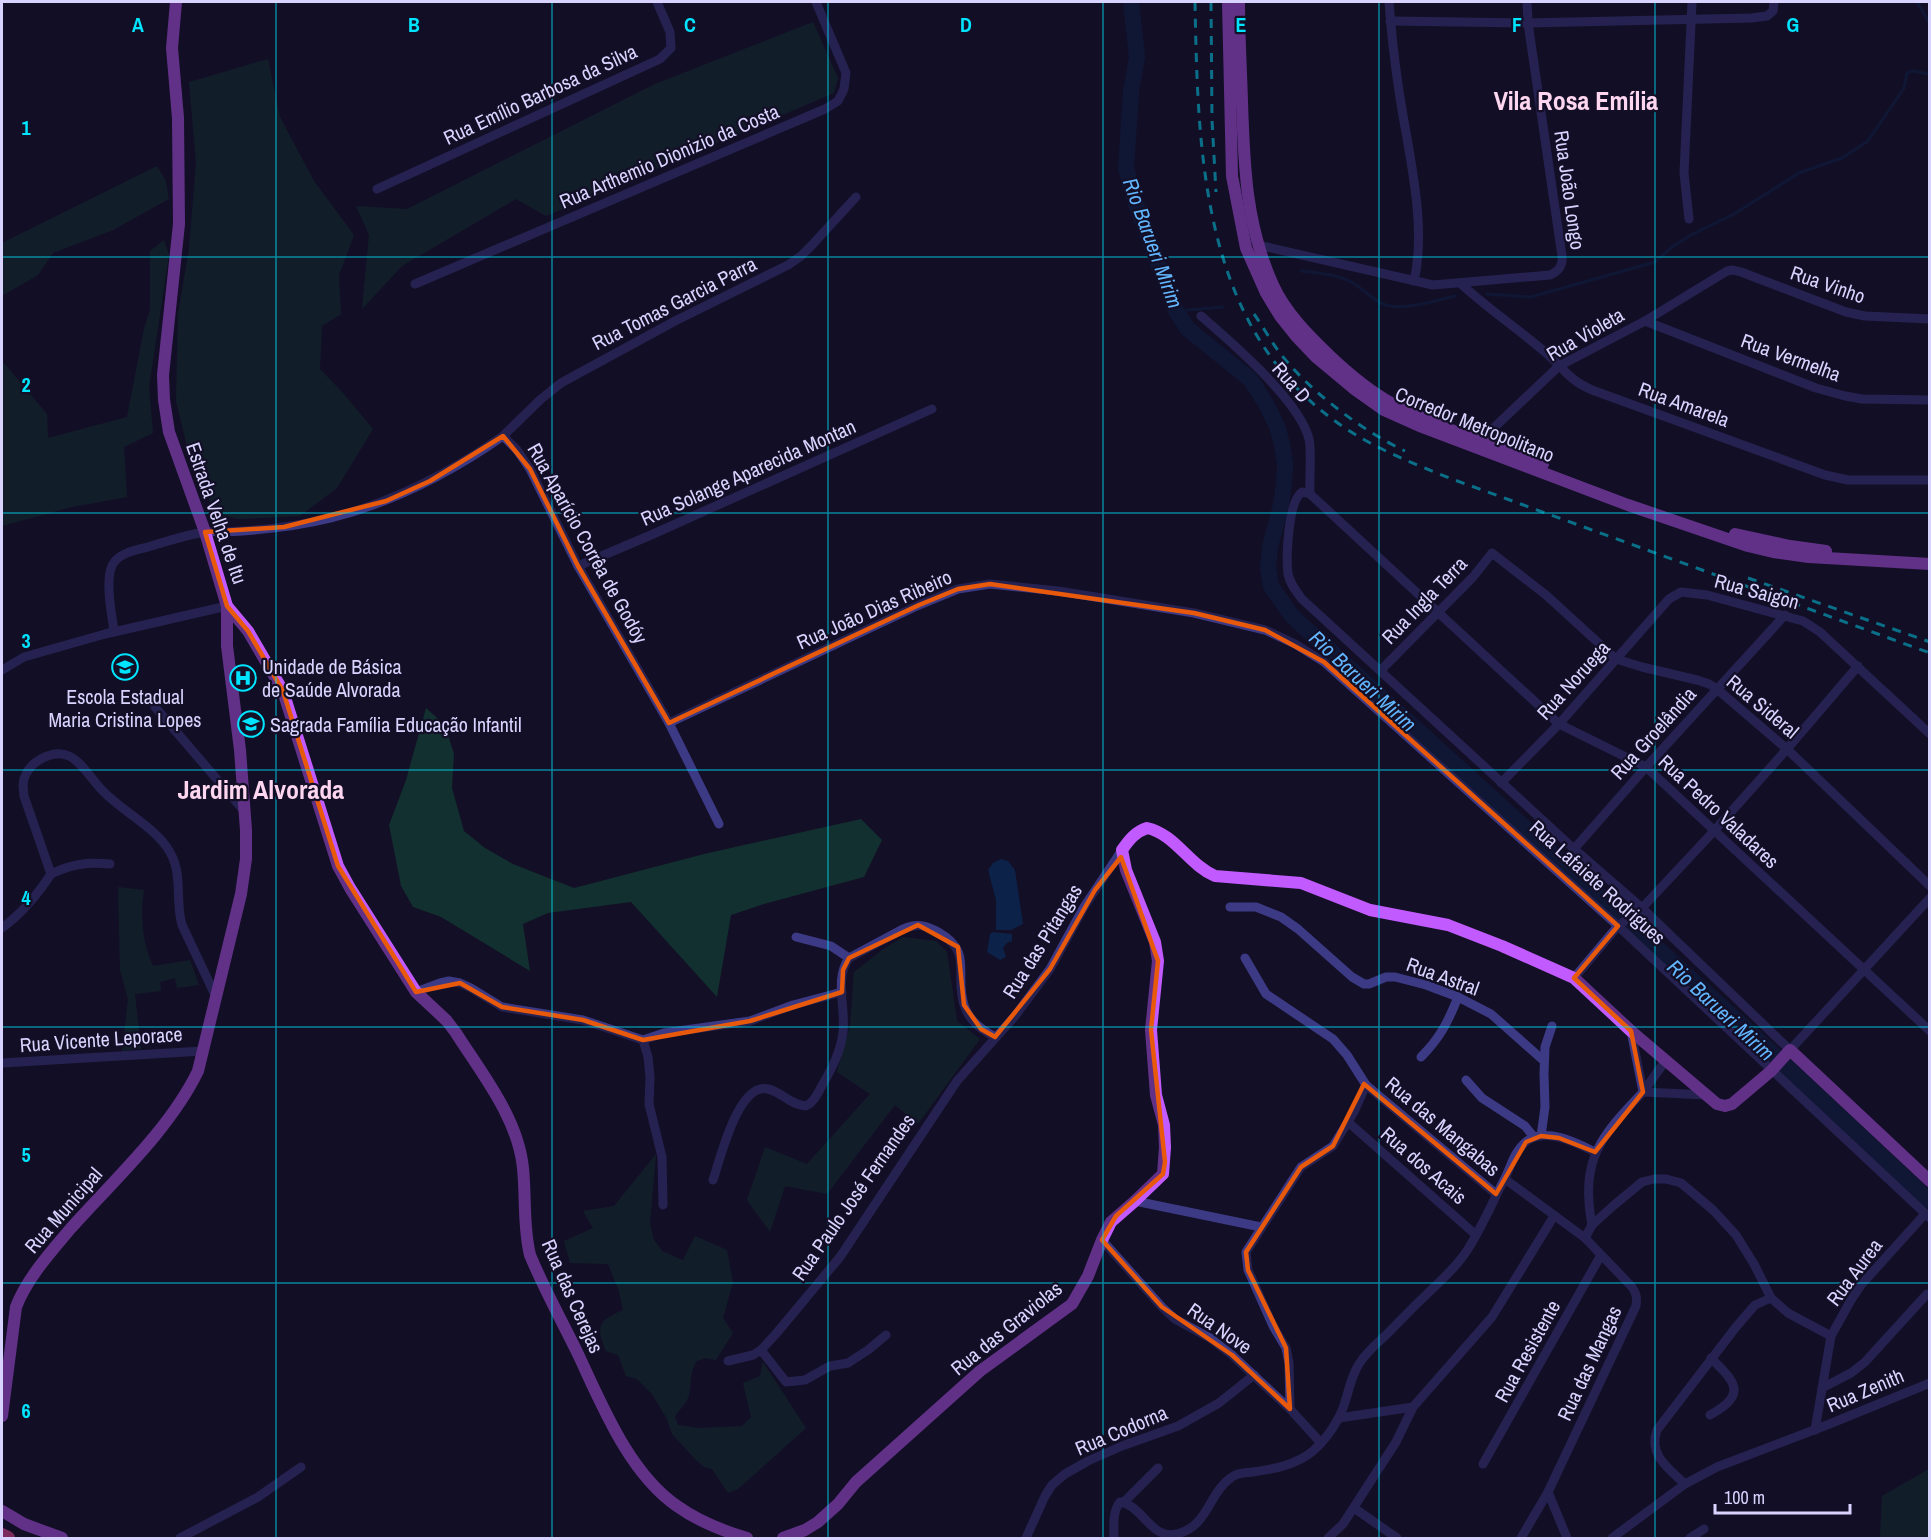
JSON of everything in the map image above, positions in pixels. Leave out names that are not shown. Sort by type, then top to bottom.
[{"type":"highway","points":[[2,1536],[8,1539]]},
{"type":"main road","name":"Estrada Velha de Itu","points":[[176,2],[172,48],[178,118],[179,224],[166,346],[164,400],[169,432],[205,532],[227,606],[248,630],[283,691],[338,866],[416,992]]},
{"type":"main road","name":"Corredor Metropolitano","points":[[1228,2],[1233,180],[1246,248],[1266,293],[1296,336],[1317,358],[1370,401],[1384,410],[1481,450],[1678,523],[1748,546],[1809,557],[1929,564]]},
{"type":"main road","points":[[1239,2],[1244,154],[1248,204],[1258,245],[1274,286],[1299,324],[1351,376],[1391,403],[1421,417],[1659,509],[1721,530],[1751,538],[1816,549],[1929,556]]},
{"type":"main road","points":[[1233,180],[1251,240],[1258,245]]},
{"type":"main road","name":"Rua Municipal","points":[[2,1416],[16,1307],[23,1291],[59,1243],[170,1117],[198,1071],[241,894],[246,859],[245,812],[227,646],[227,606]]},
{"type":"main road","points":[[1122,850],[1132,836],[1140,830],[1154,829],[1179,847],[1205,872],[1215,876],[1301,883],[1370,910],[1448,925],[1502,946],[1574,978],[1631,1031],[1717,1104],[1725,1106],[1732,1104],[1788,1052],[1929,1181]]},
{"type":"main road","name":"Rua das Graviolas","points":[[783,1539],[818,1522],[838,1504],[856,1482],[980,1371],[1072,1304],[1088,1276],[1111,1222],[1136,1202],[1163,1174],[1164,1125],[1156,1095],[1151,1030],[1158,961],[1155,942],[1126,870],[1122,850]]},
{"type":"main road","name":"Rua das Cerejas","points":[[416,992],[447,1021],[505,1113],[519,1149],[523,1168],[525,1238],[530,1256],[602,1405],[628,1451],[650,1481],[676,1505],[701,1521],[747,1539]]},
{"type":"main road","points":[[2,1511],[24,1524],[62,1539]]},
{"type":"street","name":"Rua Emílio Barbosa da Silva","points":[[377,189],[660,59],[671,48],[671,40],[670,32],[657,2]]},
{"type":"street","name":"Rua Arthemio Dionizio da Costa","points":[[415,284],[825,109],[838,101],[844,89],[846,73],[816,2]]},
{"type":"street","points":[[1389,2],[1398,85],[1411,156],[1418,224],[1417,266],[1414,281]]},
{"type":"street","name":"Rua João Longo","points":[[1461,283],[1555,273],[1562,265],[1527,2]]},
{"type":"street","points":[[1689,219],[1684,173],[1692,2]]},
{"type":"street","points":[[1390,21],[1528,23],[1692,20],[1767,16],[1774,6]]},
{"type":"street","name":"Rua Tomas Garcia Parra","points":[[503,436],[561,383],[675,321],[788,265],[801,256],[856,197]]},
{"type":"street","points":[[1258,245],[1433,285],[1461,283]]},
{"type":"street","name":"Rua Vinho","points":[[1719,275],[1733,270],[1741,272],[1846,312],[1865,316],[1929,319]]},
{"type":"street","name":"Rua Violeta","points":[[1481,440],[1559,366],[1645,321],[1719,275]]},
{"type":"street","name":"Rua Amarela","points":[[1461,283],[1480,302],[1550,355],[1578,384],[1592,390],[1826,475],[1848,480],[1929,480]]},
{"type":"street","name":"Rua D","points":[[1201,316],[1233,344],[1281,393],[1301,419],[1309,440],[1310,494]]},
{"type":"street","name":"Rua Vermelha","points":[[1645,321],[1816,388],[1845,396],[1881,400],[1929,400]]},
{"type":"street","name":"Rua Solange Aparecida Montan","points":[[578,566],[932,410]]},
{"type":"street","name":"Rua Aparício Corrêa de Godóy","points":[[114,632],[109,573],[113,562],[121,555],[205,532],[284,527],[331,518],[375,504],[430,481],[472,458],[503,436],[517,450],[530,469],[578,566],[669,723],[720,824]]},
{"type":"street","name":"Rua Lafaiete Rodrigues","points":[[1310,494],[1300,493],[1293,508],[1288,540],[1288,575],[1293,587],[1302,598],[1574,849],[1788,1052]]},
{"type":"street","name":"Rua Pedro Valadares","points":[[1310,494],[1559,724],[1646,767],[1929,1031]]},
{"type":"street","name":"Rua Ingla Terra","points":[[1381,670],[1473,576],[1492,552]]},
{"type":"street","name":"Rua Sideral","points":[[1492,552],[1546,595],[1616,659],[1697,680],[1717,689],[1788,749],[1929,886]]},
{"type":"street","name":"Rua João Dias Ribeiro","points":[[669,723],[919,605],[958,589],[975,585],[990,584],[1058,591],[1194,613],[1247,627]]},
{"type":"street","name":"Rua Saigon","points":[[1669,599],[1681,592],[1707,595],[1803,621],[1820,632],[1858,666],[1929,734]]},
{"type":"street","name":"Rua Noruega","points":[[1502,783],[1559,724],[1669,599]]},
{"type":"street","points":[[2,670],[24,657],[114,632],[227,606]]},
{"type":"street","name":"Rua Groelândia","points":[[1574,849],[1785,615]]},
{"type":"street","name":"Rua Lafaiete Rodrigues","points":[[1247,627],[1265,630],[1295,644],[1324,662],[1621,924],[1927,1216]]},
{"type":"street","points":[[1574,978],[1621,924],[1639,910],[1714,831],[1788,749],[1858,666]]},
{"type":"street","points":[[155,707],[245,812]]},
{"type":"street","points":[[51,874],[28,810],[22,784],[25,774],[40,760],[53,754],[65,754],[78,763],[102,790],[166,845],[178,872],[182,925],[216,997]]},
{"type":"street","name":"Rua das Pitangas","points":[[995,1037],[1015,1016],[1050,969],[1084,908],[1122,850]]},
{"type":"street","points":[[2,928],[24,908],[51,874],[69,866],[110,864]]},
{"type":"street","points":[[1788,1052],[1929,898]]},
{"type":"street","name":"Rua Astral","points":[[1230,907],[1256,907],[1281,917],[1364,984],[1395,976],[1426,985],[1491,1014],[1544,1061]]},
{"type":"street","points":[[713,1180],[736,1113],[749,1096],[760,1089],[767,1089],[800,1106],[806,1106],[814,1099],[839,1051],[843,1030],[843,970],[849,958],[912,925],[928,926],[958,947],[964,1005],[971,1018],[981,1029],[995,1037]]},
{"type":"street","points":[[796,937],[831,945],[849,958]]},
{"type":"street","name":"Rua das Mangabas","points":[[1245,958],[1266,994],[1333,1039],[1347,1055],[1366,1085],[1496,1194]]},
{"type":"street","points":[[416,992],[449,981],[460,983],[502,1007],[583,1020],[643,1040],[664,1034],[750,1021],[793,1005],[842,992]]},
{"type":"street","points":[[1421,1057],[1446,1026],[1458,998]]},
{"type":"street","points":[[1538,1136],[1545,1107],[1545,1047],[1552,1026]]},
{"type":"street","points":[[1631,1031],[1643,1092]]},
{"type":"street","name":"Rua Paulo José Fernandes","points":[[728,1361],[753,1355],[761,1350],[840,1257],[950,1092],[995,1037]]},
{"type":"street","points":[[643,1040],[650,1077],[649,1104],[662,1157],[663,1205]]},
{"type":"street","name":"Rua Vicente Leporace","points":[[2,1063],[203,1050]]},
{"type":"street","points":[[1593,1226],[1588,1189],[1595,1152],[1666,1060]]},
{"type":"street","points":[[1466,1080],[1482,1098],[1538,1136]]},
{"type":"street","name":"Rua das Mangabas","points":[[1290,1409],[1289,1363],[1286,1347],[1273,1326],[1248,1270],[1246,1252],[1301,1167],[1333,1146],[1366,1085]]},
{"type":"street","points":[[1643,1092],[1707,1095]]},
{"type":"street","name":"Rua dos Acais","points":[[1348,1122],[1476,1235]]},
{"type":"street","points":[[1114,1539],[1115,1509],[1120,1502],[1129,1505],[1158,1532],[1175,1535],[1200,1522],[1221,1488],[1234,1475],[1273,1469],[1305,1457],[1321,1443],[1339,1418],[1352,1375],[1372,1346],[1388,1334],[1456,1265],[1476,1235],[1519,1149],[1526,1142],[1538,1136],[1559,1138],[1595,1152]]},
{"type":"street","name":"Rua das Mangas","points":[[1505,1179],[1585,1238],[1636,1293],[1636,1306],[1548,1492],[1521,1539]]},
{"type":"street","points":[[1585,1238],[1593,1226],[1627,1192],[1642,1182],[1666,1179],[1681,1183],[1713,1210],[1737,1235],[1772,1298],[1788,1313],[1831,1336]]},
{"type":"street","points":[[1136,1202],[1262,1227]]},
{"type":"street","points":[[1328,1539],[1343,1524],[1395,1442],[1413,1407],[1492,1317],[1554,1216]]},
{"type":"street","name":"Rua Aurea","points":[[1815,1430],[1831,1336],[1861,1285],[1927,1216]]},
{"type":"street","name":"Rua Nove","points":[[1102,1240],[1162,1307],[1175,1318],[1210,1338],[1254,1375],[1321,1443]]},
{"type":"street","name":"Rua Resistente","points":[[1483,1464],[1601,1255]]},
{"type":"street","points":[[1822,1388],[1851,1373],[1865,1362],[1927,1294]]},
{"type":"street","points":[[1685,1484],[1657,1455],[1654,1438],[1657,1430],[1711,1358],[1755,1305],[1772,1298]]},
{"type":"street","points":[[761,1350],[786,1382],[805,1380],[830,1366],[848,1363],[886,1335]]},
{"type":"street","points":[[1710,1415],[1732,1399],[1734,1389],[1733,1382],[1711,1358]]},
{"type":"street","name":"Rua Codorna","points":[[1026,1539],[1045,1496],[1052,1485],[1065,1474],[1122,1446],[1178,1426],[1219,1403],[1254,1375]]},
{"type":"street","name":"Rua Zenith","points":[[1612,1539],[1685,1484],[1717,1467],[1929,1383]]},
{"type":"street","points":[[1339,1418],[1413,1407]]},
{"type":"street","points":[[180,1539],[258,1497],[301,1467]]},
{"type":"street","points":[[1124,1503],[1158,1468]]},
{"type":"street","points":[[1548,1492],[1567,1539]]},
{"type":"street","points":[[1353,1508],[1397,1539]]},
{"type":"street","points":[[1690,1539],[1704,1529]]},
{"type":"highlighted area","points":[[503,436],[530,469],[578,566],[669,723],[919,605],[958,589],[990,584],[1194,613],[1265,630],[1324,662],[1618,926],[1574,978],[1631,1031],[1643,1092],[1595,1152],[1559,1138],[1541,1136],[1526,1142],[1496,1194],[1364,1084],[1333,1146],[1301,1167],[1246,1252],[1248,1270],[1286,1348],[1290,1409],[1232,1355],[1162,1307],[1102,1240],[1116,1216],[1163,1174],[1165,1162],[1151,1030],[1158,961],[1121,857],[1095,890],[1050,969],[995,1037],[981,1029],[964,1005],[958,947],[918,925],[849,958],[843,970],[842,992],[750,1021],[643,1040],[583,1020],[502,1007],[460,983],[416,992],[338,866],[283,691],[248,631],[227,606],[205,532],[284,527],[386,501],[430,481]]},
{"type":"green space","points":[[813,22],[838,78],[834,93],[546,216],[516,199],[402,266],[362,309],[369,235],[356,206],[407,209],[655,84]]},
{"type":"green space","points":[[268,59],[280,117],[314,181],[354,235],[339,275],[341,314],[322,326],[320,369],[373,429],[337,488],[300,516],[238,519],[215,513],[189,455],[176,401],[178,314],[189,249],[196,163],[189,82]]},
{"type":"green space","points":[[157,166],[166,181],[169,199],[113,230],[53,253],[38,275],[2,296],[2,243]]},
{"type":"green space","points":[[164,240],[169,255],[149,387],[153,433],[124,447],[127,497],[72,507],[2,526],[2,361],[47,414],[48,438],[127,417],[144,329],[150,310],[150,251]]},
{"type":"green space","points":[[426,708],[445,725],[454,754],[452,788],[464,831],[485,848],[513,864],[574,888],[704,854],[861,819],[882,840],[864,877],[731,915],[717,997],[631,902],[548,913],[523,924],[530,971],[441,917],[413,907],[401,886],[389,825],[406,780]]},
{"type":"green space","points":[[118,887],[144,890],[143,928],[146,948],[153,966],[190,960],[199,985],[177,988],[175,978],[160,982],[161,991],[135,994],[141,1049],[122,1051],[128,999],[120,970]]},
{"type":"green space","points":[[903,937],[936,941],[947,952],[957,1021],[980,1039],[918,1124],[895,1105],[827,1194],[785,1186],[770,1232],[747,1200],[765,1147],[807,1164],[870,1094],[837,1072],[850,1026],[854,972]]},
{"type":"green space","points":[[656,1154],[650,1224],[654,1240],[663,1252],[683,1260],[695,1236],[727,1250],[733,1282],[723,1318],[733,1333],[716,1360],[705,1358],[697,1361],[694,1366],[688,1398],[675,1416],[678,1425],[700,1428],[742,1426],[751,1417],[743,1383],[760,1376],[763,1362],[806,1428],[738,1489],[728,1493],[712,1469],[704,1467],[696,1460],[672,1434],[667,1419],[652,1394],[637,1379],[626,1376],[618,1355],[606,1351],[601,1335],[601,1324],[623,1310],[619,1291],[608,1264],[570,1263],[564,1241],[593,1228],[583,1211],[614,1206]]},
{"type":"green space","points":[[1929,1469],[1929,1538],[1880,1538],[1882,1496]]},
{"type":"water","points":[[1001,859],[1008,861],[1015,870],[1023,924],[1011,930],[996,930],[996,900],[988,870],[993,863]]},
{"type":"water","points":[[993,932],[1012,934],[1012,941],[1003,948],[1006,957],[1000,960],[987,952],[990,934]]},
{"type":"waterway","name":"Rio Barueri Mirim","points":[[1131,2],[1137,57],[1131,92],[1126,168],[1136,204],[1176,311],[1188,329],[1251,380],[1277,426],[1282,444],[1285,463],[1284,483],[1270,547],[1268,568],[1271,586],[1292,616],[1755,1037],[1930,1201]]},
{"type":"waterway","points":[[1917,2],[1930,24]]},
{"type":"waterway","points":[[1487,294],[1531,297],[1655,262],[1672,247],[1691,235],[1734,214],[1799,173],[1842,158],[1868,141],[1904,88],[1907,73],[1913,71],[1930,73]]},
{"type":"waterway","points":[[1301,271],[1345,279],[1386,305],[1402,307],[1455,296]]},
{"type":"waterway","points":[[1176,311],[1223,307]]},
{"type":"railway","points":[[1195,2],[1199,119],[1206,178],[1217,235],[1234,290],[1260,341],[1295,386],[1342,426],[1382,449],[1424,468],[1930,653]]},
{"type":"railway","points":[[1211,2],[1212,120],[1216,192]]},
{"type":"railway","points":[[1254,314],[1289,364],[1318,393],[1353,420],[1405,451]]},
{"type":"railway","points":[[1748,578],[1930,642]]},
{"type":"place","name":"Escola Estadual Maria Cristina Lopes","points":[[125,667]]},
{"type":"place","name":"Unidade de Básica de Saúde Alvorada","points":[[243,678]]},
{"type":"place","name":"Sagrada Família Educação Infantil","points":[[251,724]]},
{"type":"district","name":"Vila Rosa Emília","points":[[1576,100]]},
{"type":"district","name":"Jardim Alvorada","points":[[261,789]]}]
